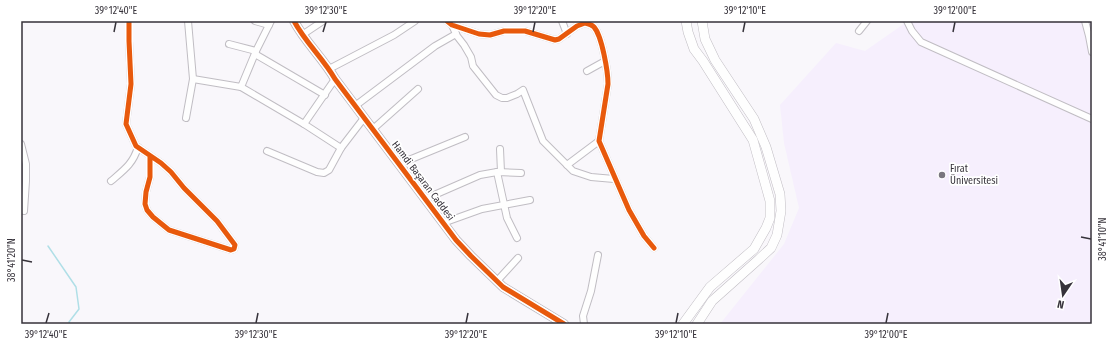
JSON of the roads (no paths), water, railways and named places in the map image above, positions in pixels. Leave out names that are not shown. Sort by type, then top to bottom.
[{"type":"main road","points":[[683,324],[710,287],[754,249],[770,218],[770,200],[753,140],[694,49],[686,21]]},
{"type":"main road","points":[[697,324],[712,301],[771,248],[777,235],[781,211],[780,194],[766,147],[754,119],[714,60],[705,39],[702,21]]},
{"type":"street","points":[[129,21],[132,84],[126,124],[136,146],[161,163],[171,172],[184,188],[217,221],[235,245],[234,249],[231,250],[169,230],[153,217],[147,210],[145,204],[150,173],[150,156]]},
{"type":"street","points":[[186,118],[193,79],[188,21]]},
{"type":"street","points":[[241,87],[255,52],[270,23],[255,21]]},
{"type":"street","name":"Hamdi Başaran Caddesi","points":[[294,21],[302,35],[443,223],[471,256],[503,287],[564,324]]},
{"type":"street","points":[[302,35],[323,21]]},
{"type":"street","points":[[329,69],[394,35],[415,21]]},
{"type":"street","points":[[562,21],[566,34]]},
{"type":"street","points":[[596,21],[595,28],[608,75],[608,84],[599,141],[614,179],[633,217],[644,236],[654,248]]},
{"type":"street","points":[[860,31],[867,21]]},
{"type":"street","points":[[907,21],[912,31],[921,42],[1092,119]]},
{"type":"street","points":[[1085,21],[1090,36],[1092,52]]},
{"type":"street","points":[[450,23],[479,34],[490,35],[504,31],[525,32],[556,40],[577,26],[585,23],[595,28]]},
{"type":"street","points":[[450,23],[471,57],[473,66],[496,95],[502,98],[507,98],[523,90],[543,141],[573,170],[580,174],[592,177],[614,179]]},
{"type":"street","points":[[355,106],[435,46],[456,34]]},
{"type":"street","points":[[229,44],[255,52],[325,94]]},
{"type":"street","points":[[588,71],[605,61]]},
{"type":"street","points":[[193,79],[241,87],[304,124],[341,148]]},
{"type":"street","points":[[304,124],[335,79]]},
{"type":"street","points":[[373,129],[418,89]]},
{"type":"street","points":[[266,152],[321,174],[328,170],[341,148],[364,118]]},
{"type":"street","points":[[399,164],[465,137]]},
{"type":"street","points":[[567,164],[599,141]]},
{"type":"street","points":[[21,144],[26,164],[24,211]]},
{"type":"street","points":[[111,181],[136,157],[138,147]]},
{"type":"street","points":[[500,149],[499,172],[504,205],[507,218],[517,238]]},
{"type":"street","points":[[425,199],[470,178],[499,172],[521,173]]},
{"type":"street","points":[[443,223],[482,209],[530,200]]},
{"type":"street","points":[[584,324],[583,316],[591,291],[598,255]]},
{"type":"street","points":[[498,281],[518,258]]},
{"type":"waterway","points":[[48,246],[76,287],[79,309],[69,322],[70,324]]},
{"type":"place","name":"Fırat Üniversitesi","points":[[942,175]]}]
